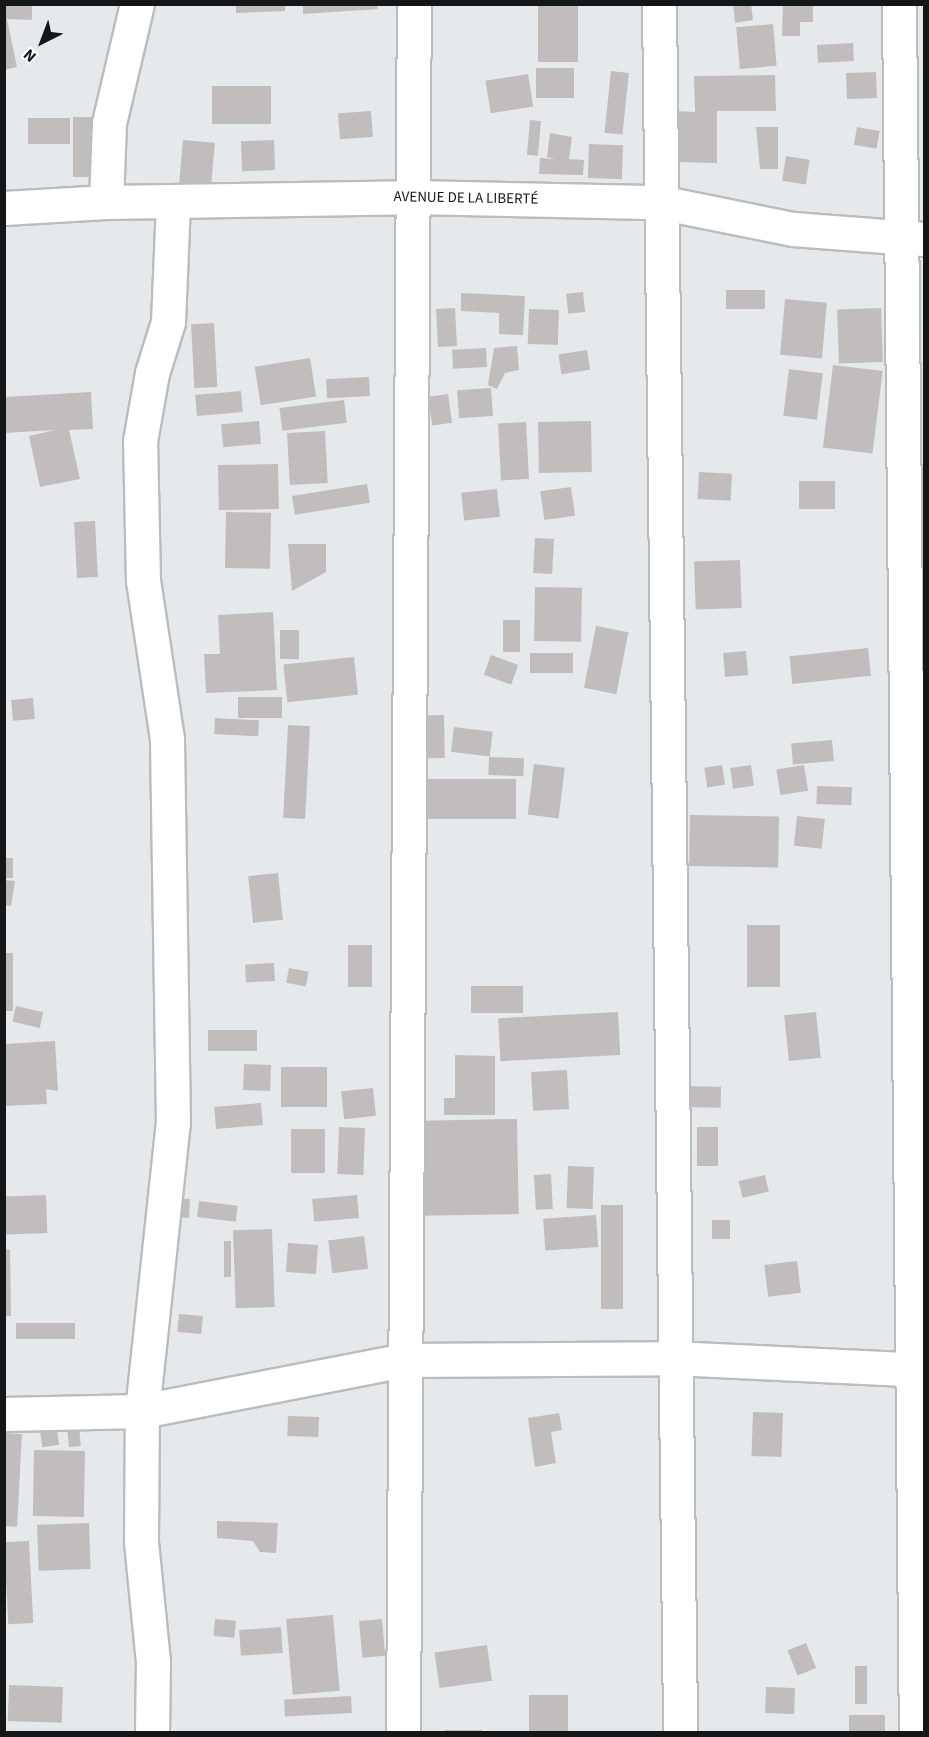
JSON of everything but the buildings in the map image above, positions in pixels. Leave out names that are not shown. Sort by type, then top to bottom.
[{"type":"street","points":[[106,202],[109,123],[137,4]]},
{"type":"street","points":[[403,1732],[410,196],[414,4]]},
{"type":"street","points":[[659,4],[659,202],[680,1732]]},
{"type":"street","points":[[899,4],[913,240],[916,1732]]},
{"type":"street","name":"AVENUE DE LA LIBERTÉ","points":[[4,207],[106,202],[410,196],[659,202],[793,229],[913,240]]},
{"type":"street","points":[[152,1732],[153,1662],[141,1541],[142,1410],[173,1123],[167,739],[143,581],[140,441],[152,373],[168,322],[172,202]]},
{"type":"street","points":[[4,1414],[142,1410],[405,1360],[674,1358],[917,1370]]}]
